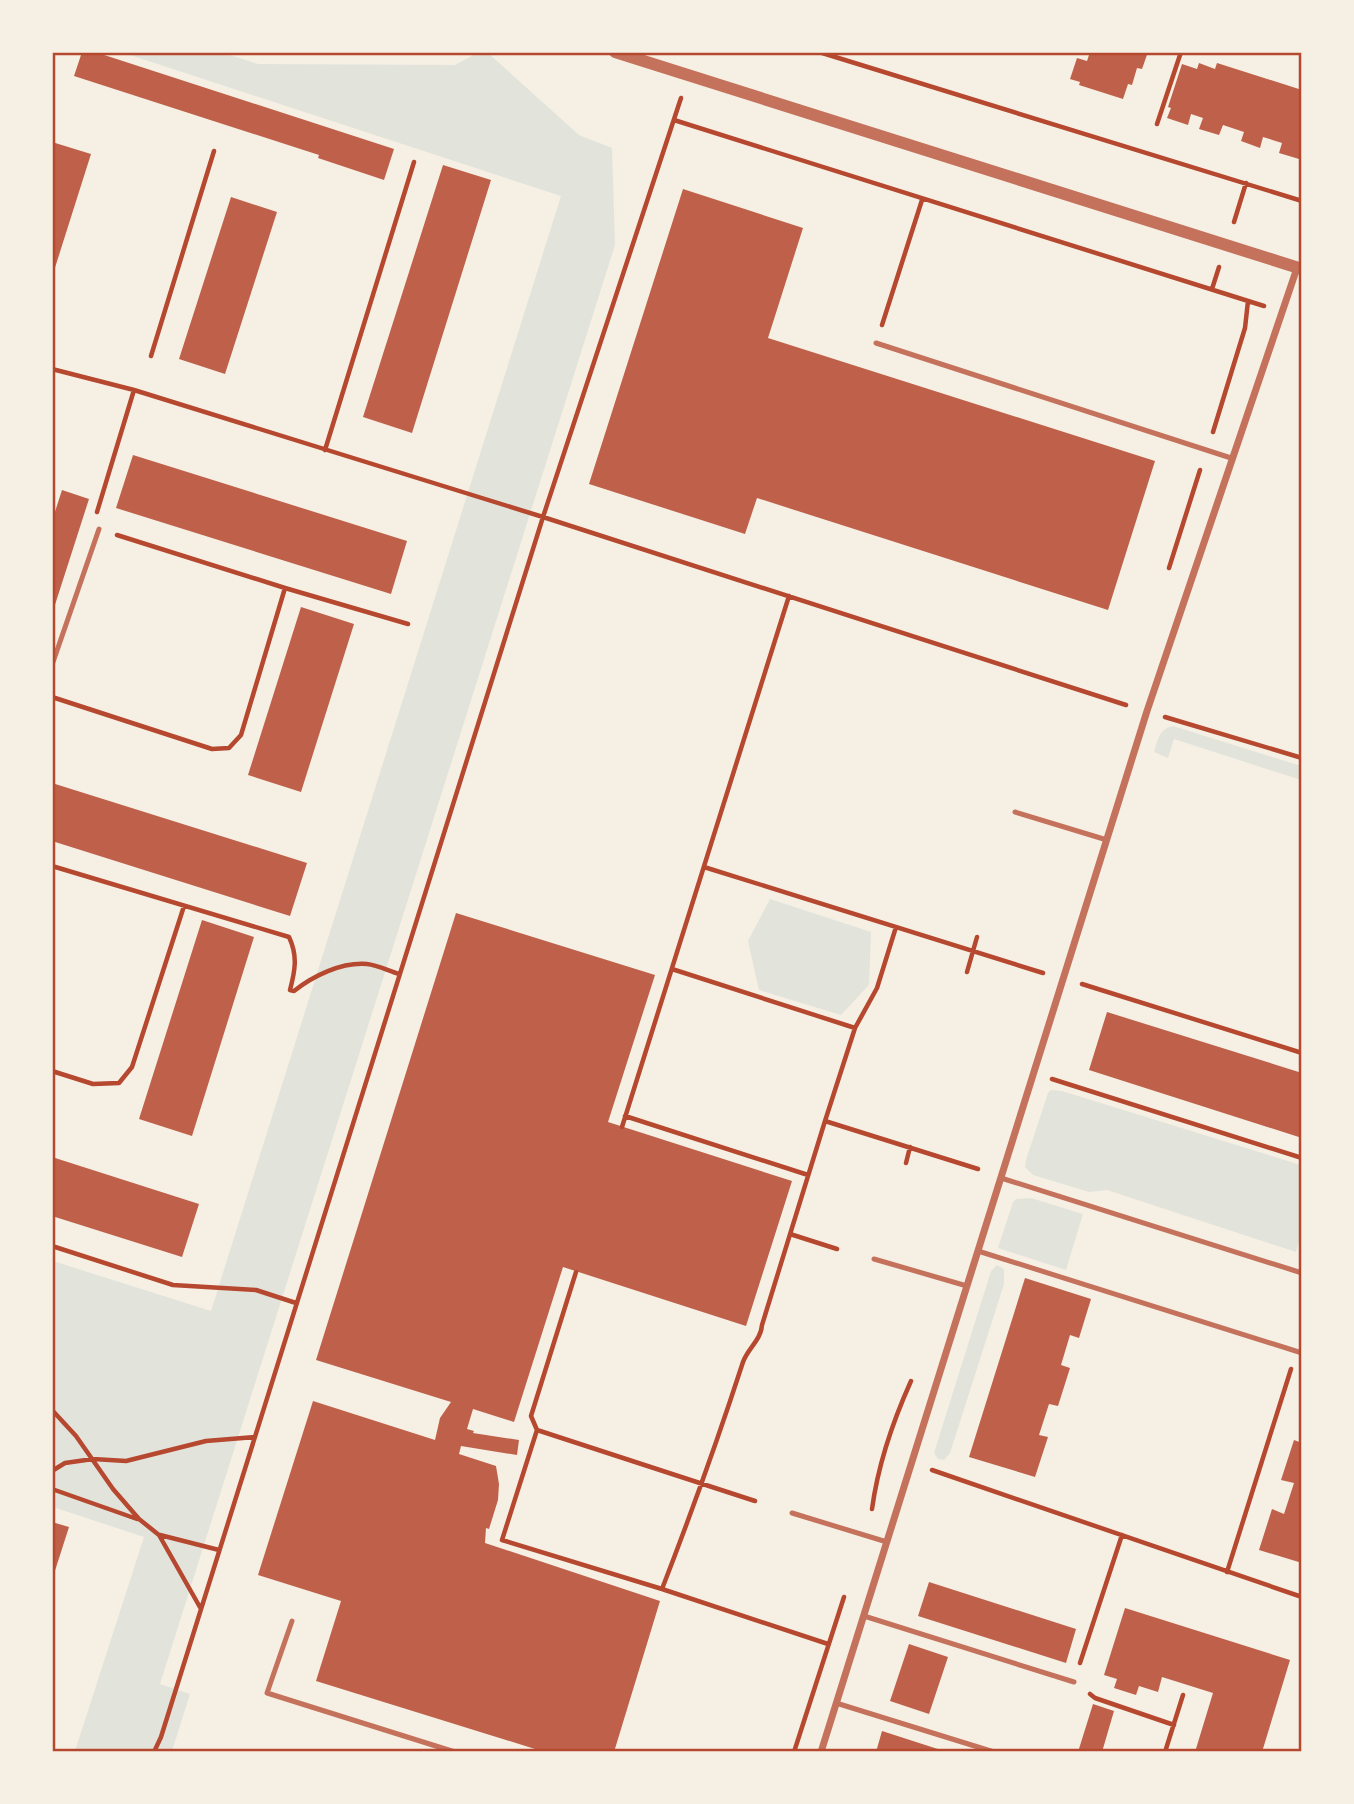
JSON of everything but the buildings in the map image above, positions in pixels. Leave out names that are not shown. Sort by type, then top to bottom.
[{"type":"street","points":[[615,52],[1299,269],[1280,312],[1147,711],[821,1752]]},
{"type":"lane","points":[[876,343],[1231,458]]},
{"type":"lane","points":[[52,665],[99,529]]},
{"type":"lane","points":[[1015,812],[1107,840]]},
{"type":"lane","points":[[1001,1178],[1301,1273]]},
{"type":"lane","points":[[978,1251],[1299,1352]]},
{"type":"lane","points":[[874,1259],[967,1286]]},
{"type":"lane","points":[[792,1513],[887,1542]]},
{"type":"lane","points":[[864,1616],[1074,1682]]},
{"type":"lane","points":[[292,1621],[267,1693],[455,1752]]},
{"type":"lane","points":[[836,1703],[994,1752]]},
{"type":"path","points":[[819,52],[1301,201]]},
{"type":"path","points":[[1157,124],[1181,52]]},
{"type":"path","points":[[154,1752],[161,1737],[542,517],[688,75]]},
{"type":"path","points":[[674,120],[1280,312]]},
{"type":"path","points":[[151,356],[214,151]]},
{"type":"path","points":[[325,450],[414,162]]},
{"type":"path","points":[[876,343],[922,200]]},
{"type":"path","points":[[1166,577],[1245,328],[1248,301]]},
{"type":"path","points":[[52,369],[134,390],[542,517],[1126,705],[1301,758]]},
{"type":"path","points":[[134,390],[97,508],[99,529],[408,624]]},
{"type":"path","points":[[52,696],[212,749],[229,748],[241,735],[285,588]]},
{"type":"path","points":[[622,1127],[789,596]]},
{"type":"path","points":[[1126,705],[1130,692]]},
{"type":"path","points":[[52,866],[289,937],[295,949],[296,968],[290,990],[294,991],[314,975],[366,964],[399,974]]},
{"type":"path","points":[[704,867],[1041,972]]},
{"type":"path","points":[[52,1071],[93,1084],[119,1083],[132,1067],[184,906]]},
{"type":"path","points":[[662,1589],[703,1484],[746,1353],[762,1335],[762,1325],[855,1028],[877,988],[896,927]]},
{"type":"path","points":[[967,972],[977,937]]},
{"type":"path","points":[[672,969],[855,1028]]},
{"type":"path","points":[[1064,979],[1301,1053]]},
{"type":"path","points":[[1034,1073],[1301,1158]]},
{"type":"path","points":[[625,1116],[808,1175]]},
{"type":"path","points":[[825,1121],[978,1169]]},
{"type":"path","points":[[906,1163],[910,1147]]},
{"type":"path","points":[[790,1234],[837,1249]]},
{"type":"path","points":[[52,1246],[173,1285],[256,1290],[296,1303]]},
{"type":"path","points":[[576,1272],[531,1416],[537,1430],[502,1541],[662,1589],[828,1644]]},
{"type":"path","points":[[1227,1572],[1299,1352]]},
{"type":"path","points":[[52,1410],[93,1459],[113,1489],[139,1519],[159,1535],[201,1609]]},
{"type":"path","points":[[537,1430],[755,1500]]},
{"type":"path","points":[[52,1471],[65,1463],[93,1459],[126,1461],[206,1441],[254,1437]]},
{"type":"path","points":[[912,1463],[1301,1597]]},
{"type":"path","points":[[52,1489],[139,1519]]},
{"type":"path","points":[[159,1535],[219,1550]]},
{"type":"path","points":[[1122,1535],[1074,1682],[1095,1698],[1174,1725]]},
{"type":"path","points":[[1165,1752],[1183,1695]]},
{"type":"shaded area","points":[[124,53],[223,53],[258,64],[455,65],[477,53],[488,53],[579,135],[612,148],[615,245],[160,1684],[190,1694],[172,1751],[75,1751],[144,1537],[53,1507],[53,1261],[211,1311],[561,196]]},
{"type":"shaded area","points":[[1173,726],[1301,766],[1301,780],[1174,739],[1168,758],[1154,752],[1162,732]]},
{"type":"shaded area","points":[[770,899],[871,932],[869,985],[841,1015],[759,990],[748,941]]},
{"type":"shaded area","points":[[1051,1090],[1062,1091],[1301,1165],[1301,1234],[1296,1252],[1107,1190],[1089,1192],[1033,1175],[1025,1167],[1026,1160]]},
{"type":"shaded area","points":[[1031,1198],[1083,1214],[1066,1270],[998,1248],[1013,1202],[1016,1199]]},
{"type":"shaded area","points":[[997,1265],[1004,1269],[1004,1284],[950,1453],[944,1460],[938,1459],[934,1453],[991,1271]]}]
